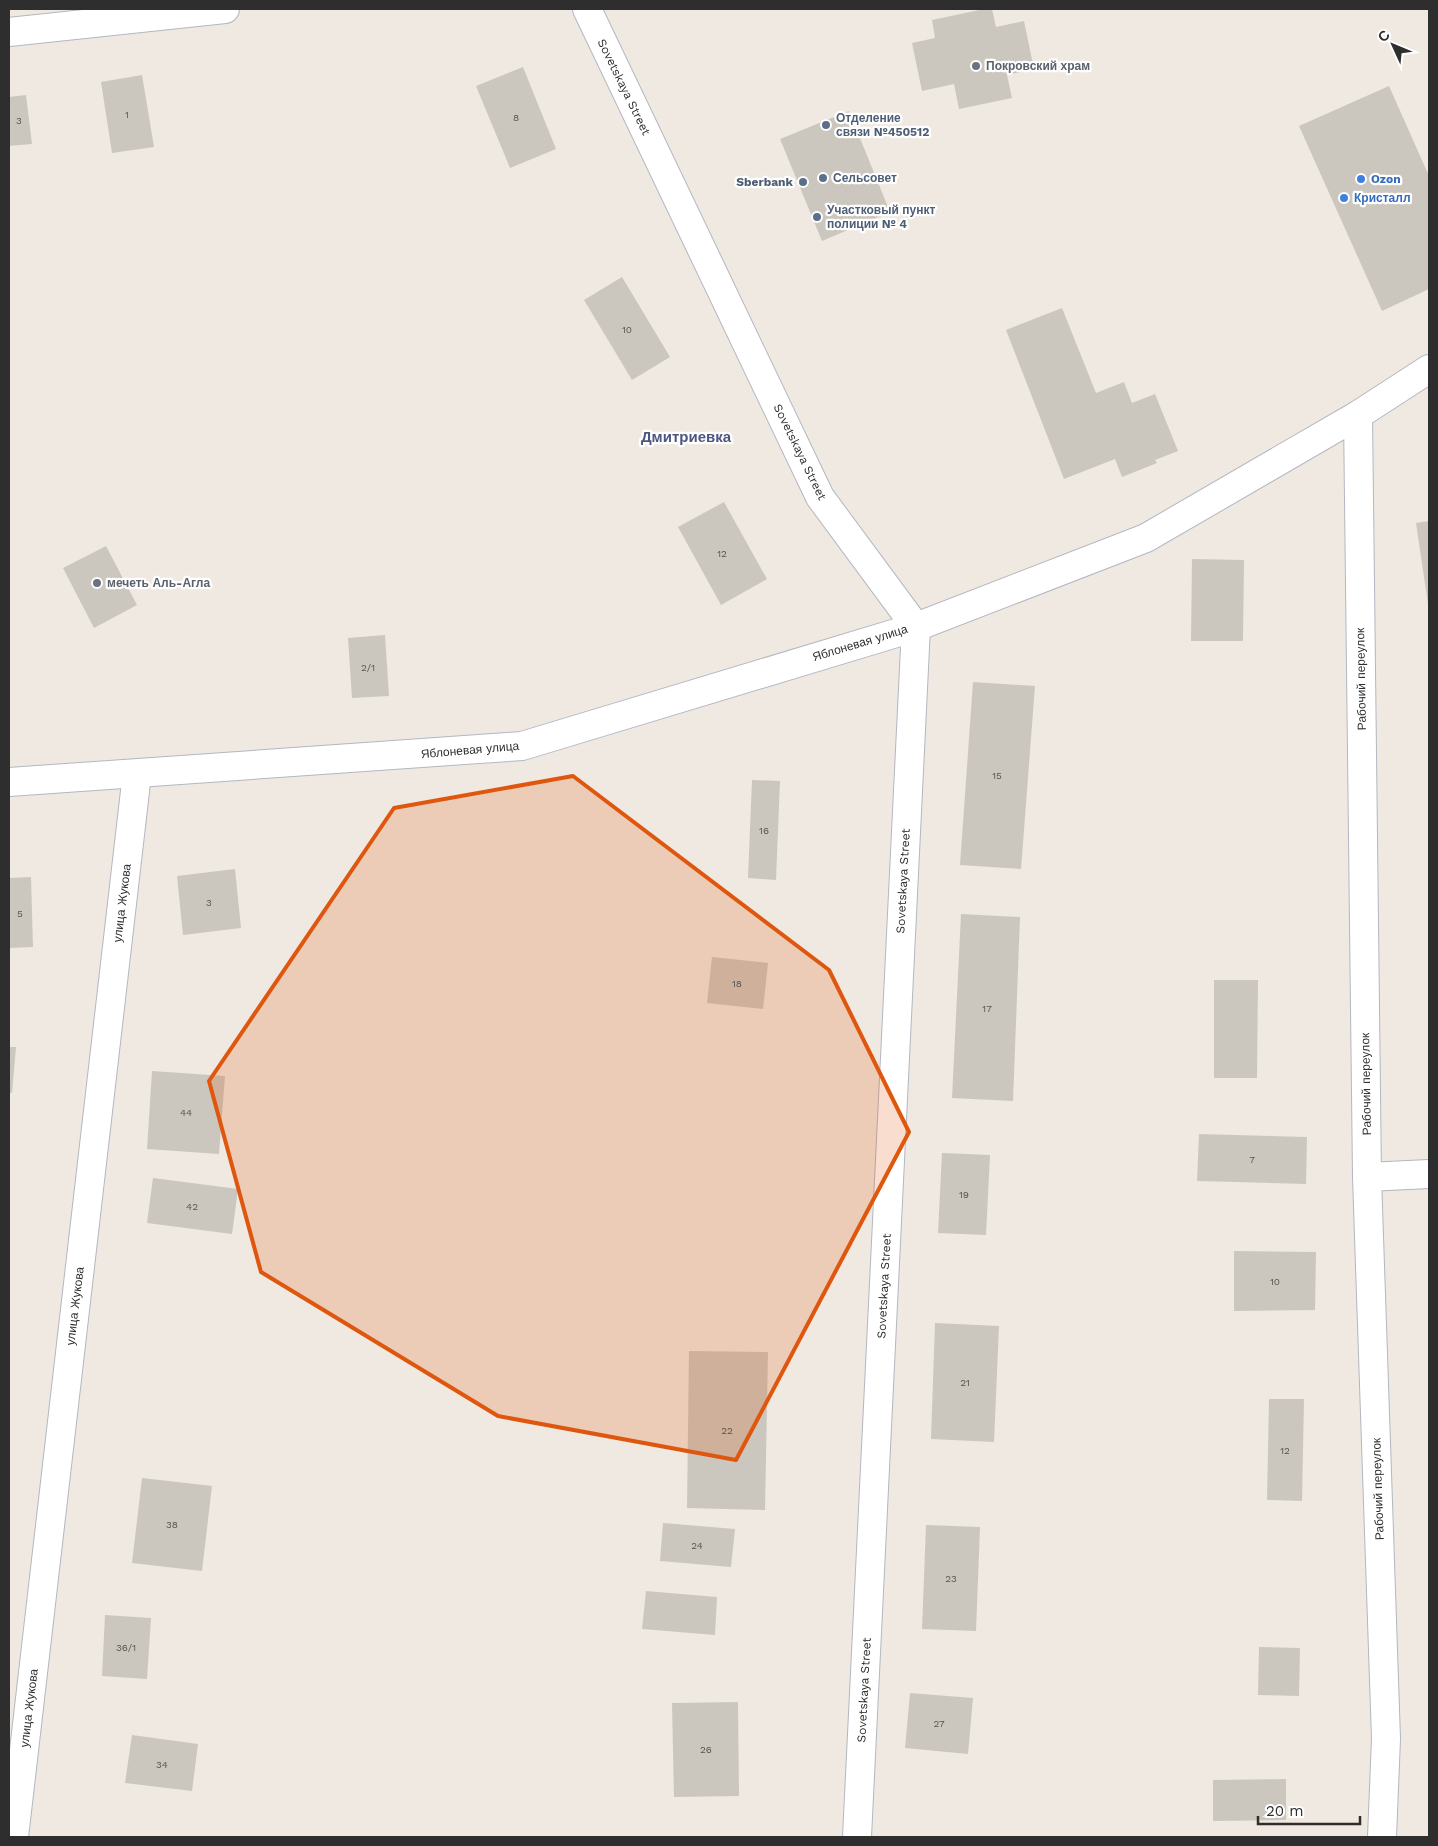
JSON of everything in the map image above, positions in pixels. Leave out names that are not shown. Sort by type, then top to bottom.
[{"type":"street","points":[[9,32],[225,9]]},
{"type":"street","name":"Sovetskaya Street","points":[[587,9],[820,497],[916,626],[857,1837]]},
{"type":"street","points":[[1358,415],[1429,369]]},
{"type":"street","name":"Яблоневая улица","points":[[9,782],[522,746],[916,626],[1146,538],[1358,415]]},
{"type":"street","name":"Рабочий переулок","points":[[1358,415],[1367,1177],[1386,1739],[1382,1837]]},
{"type":"street","name":"улица Жукова","points":[[14,1837],[137,774]]},
{"type":"street","points":[[1367,1177],[1429,1174]]},
{"type":"highlighted area","points":[[573,776],[829,970],[909,1132],[736,1460],[498,1416],[261,1272],[209,1081],[394,808]]},
{"type":"building","points":[[992,9],[996,27],[1024,21],[1034,69],[1007,75],[1012,98],[959,109],[954,84],[922,91],[912,43],[935,38],[932,20]]},
{"type":"building","points":[[523,67],[556,149],[510,168],[476,86]]},
{"type":"building","points":[[142,75],[154,147],[112,153],[101,82]]},
{"type":"building","points":[[1389,86],[1429,176],[1429,289],[1382,311],[1299,126]]},
{"type":"building","points":[[26,95],[32,144],[9,146],[9,97]]},
{"type":"building","points":[[849,111],[890,212],[822,241],[780,139]]},
{"type":"building","points":[[622,277],[670,357],[632,380],[584,300]]},
{"type":"building","points":[[1062,308],[1096,393],[1124,382],[1132,403],[1155,394],[1178,451],[1155,460],[1157,463],[1122,477],[1115,459],[1064,479],[1006,330]]},
{"type":"building","points":[[724,502],[767,579],[721,605],[678,527]]},
{"type":"building","points":[[1429,521],[1429,604],[1428,604],[1416,523]]},
{"type":"building","points":[[106,546],[137,605],[94,628],[63,568]]},
{"type":"building","points":[[1192,559],[1244,560],[1243,641],[1191,641]]},
{"type":"building","points":[[385,635],[389,696],[352,698],[348,638]]},
{"type":"building","points":[[973,682],[1035,686],[1021,869],[960,865]]},
{"type":"building","points":[[752,780],[780,781],[776,880],[748,878]]},
{"type":"building","points":[[235,869],[241,928],[183,935],[177,876]]},
{"type":"building","points":[[31,877],[33,947],[9,948],[9,878]]},
{"type":"building","points":[[961,914],[1020,917],[1013,1101],[952,1098]]},
{"type":"building","points":[[712,957],[768,963],[763,1009],[707,1003]]},
{"type":"building","points":[[1214,980],[1258,980],[1257,1078],[1214,1078]]},
{"type":"building","points":[[9,1047],[16,1047],[12,1093],[9,1093]]},
{"type":"building","points":[[152,1071],[225,1076],[219,1154],[147,1149]]},
{"type":"building","points":[[1199,1134],[1307,1137],[1306,1184],[1197,1181]]},
{"type":"building","points":[[942,1153],[990,1155],[986,1235],[938,1233]]},
{"type":"building","points":[[153,1178],[238,1189],[232,1234],[147,1223]]},
{"type":"building","points":[[1234,1251],[1316,1252],[1315,1310],[1234,1311]]},
{"type":"building","points":[[935,1323],[999,1326],[994,1442],[931,1439]]},
{"type":"building","points":[[689,1351],[768,1352],[765,1510],[687,1508]]},
{"type":"building","points":[[1269,1399],[1304,1399],[1302,1501],[1267,1500]]},
{"type":"building","points":[[142,1478],[212,1486],[202,1571],[132,1563]]},
{"type":"building","points":[[663,1523],[735,1529],[731,1567],[660,1561]]},
{"type":"building","points":[[926,1525],[980,1527],[976,1631],[922,1629]]},
{"type":"building","points":[[646,1591],[717,1597],[715,1635],[642,1629]]},
{"type":"building","points":[[105,1615],[151,1618],[147,1679],[102,1676]]},
{"type":"building","points":[[1259,1647],[1300,1648],[1299,1696],[1258,1695]]},
{"type":"building","points":[[910,1693],[973,1698],[968,1754],[905,1748]]},
{"type":"building","points":[[738,1702],[739,1796],[674,1797],[672,1703]]},
{"type":"building","points":[[132,1735],[198,1744],[192,1791],[125,1783]]},
{"type":"building","points":[[1286,1779],[1286,1820],[1213,1821],[1213,1780]]},
{"type":"place","name":"Покровский храм","points":[[976,66]]},
{"type":"place","name":"Отделение связи №450512","points":[[826,125]]},
{"type":"place","name":"Сельсовет","points":[[823,178]]},
{"type":"place","name":"Ozon","points":[[1361,179]]},
{"type":"place","name":"Sberbank","points":[[803,182]]},
{"type":"place","name":"Кристалл","points":[[1344,198]]},
{"type":"place","name":"Участковый пункт полиции № 4","points":[[817,217]]},
{"type":"place","name":"мечеть Аль-Агла","points":[[97,583]]},
{"type":"district","name":"Дмитриевка","points":[[686,437]]}]
